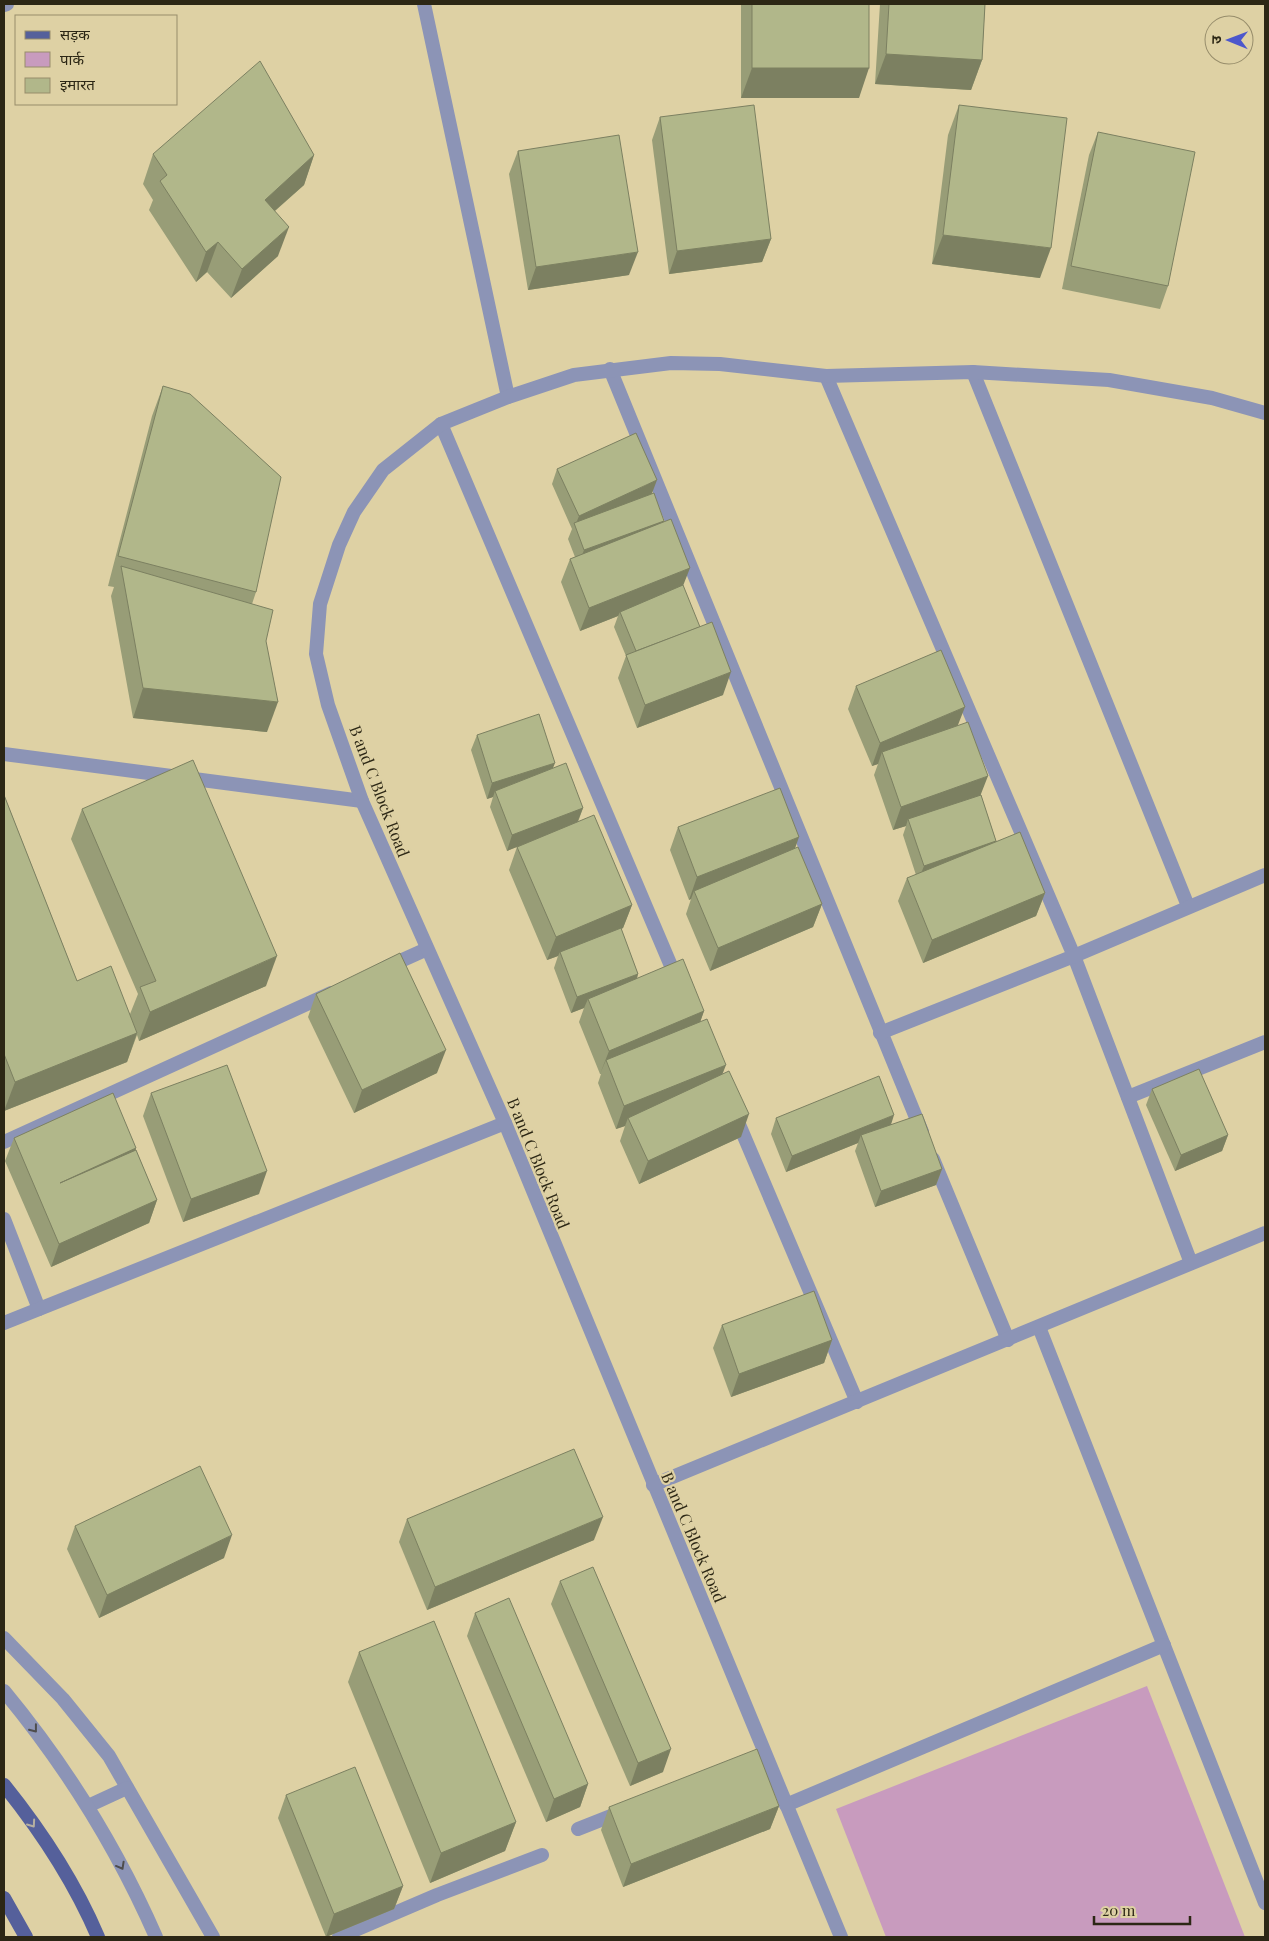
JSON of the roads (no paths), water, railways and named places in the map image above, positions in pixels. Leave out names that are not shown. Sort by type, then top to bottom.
[{"type":"main road","points":[[4,1785],[58,1861],[90,1918],[98,1937]]},
{"type":"main road","points":[[4,1898],[26,1937]]},
{"type":"street","points":[[424,4],[508,397]]},
{"type":"street","name":"B and C Block Road","points":[[841,1937],[786,1805],[761,1756],[505,1122],[362,801],[328,705],[316,654],[320,604],[339,545],[354,512],[383,470],[441,424],[508,397],[574,376],[610,370],[671,364],[720,364],[826,376],[973,372],[1109,380],[1212,398],[1265,413]]},
{"type":"street","points":[[610,370],[880,1032],[1008,1340]]},
{"type":"street","points":[[973,372],[1188,906]]},
{"type":"street","points":[[826,376],[1074,956],[1191,1263]]},
{"type":"street","points":[[441,424],[682,990]]},
{"type":"street","points":[[4,754],[362,801]]},
{"type":"street","points":[[880,1032],[1074,956],[1188,906],[1265,875]]},
{"type":"street","points":[[373,974],[427,949]]},
{"type":"street","points":[[4,1142],[346,986]]},
{"type":"street","points":[[1128,1097],[1265,1042]]},
{"type":"street","points":[[728,1100],[857,1402]]},
{"type":"street","points":[[4,1323],[505,1122]]},
{"type":"street","points":[[4,1219],[39,1309]]},
{"type":"street","points":[[653,1485],[1265,1233]]},
{"type":"street","points":[[1039,1327],[1265,1903]]},
{"type":"street","points":[[4,1638],[88,1728],[127,1788],[214,1937]]},
{"type":"street","points":[[786,1805],[1164,1645]]},
{"type":"street","points":[[4,1691],[61,1765],[88,1806],[140,1901],[156,1937]]},
{"type":"street","points":[[88,1806],[127,1788]]},
{"type":"street","points":[[578,1830],[632,1808]]},
{"type":"street","points":[[339,1937],[437,1895],[542,1855]]}]
